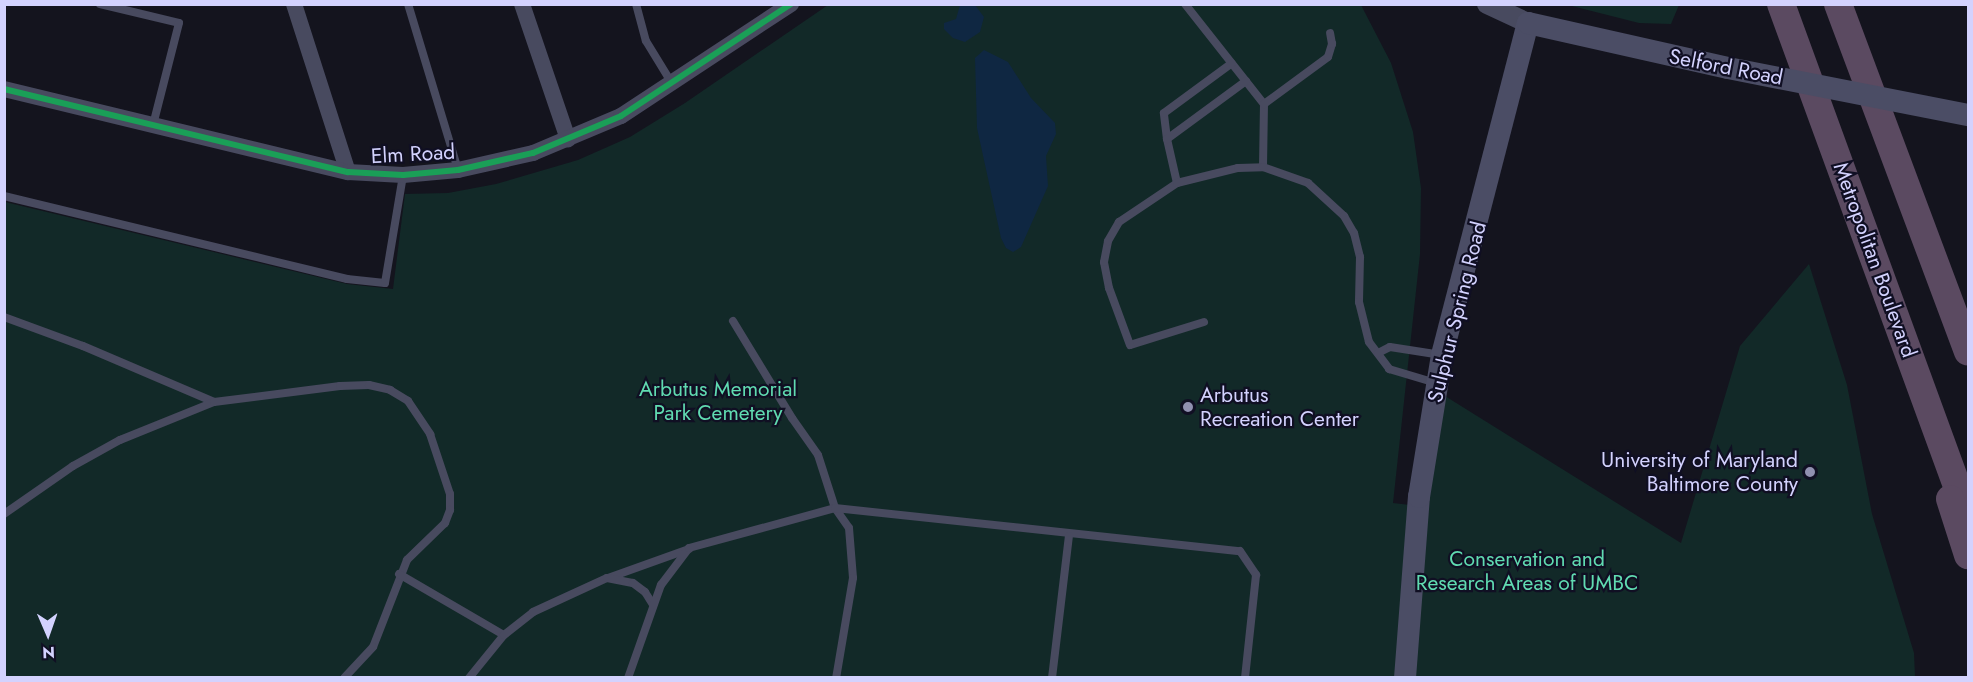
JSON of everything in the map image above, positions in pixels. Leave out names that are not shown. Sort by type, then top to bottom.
[{"type":"highway","name":"Metropolitan Boulevard","points":[[1781,4],[1968,516]]},
{"type":"highway","points":[[1838,4],[1968,352]]},
{"type":"highway","points":[[1845,4],[1968,295]]},
{"type":"highway","points":[[1863,228],[1968,555]]},
{"type":"main road","name":"Selford Road","points":[[1528,23],[1728,68],[1968,115]]},
{"type":"main road","name":"Sulphur Spring Road","points":[[1405,678],[1419,497],[1442,355],[1528,23]]},
{"type":"street","points":[[294,4],[348,172]]},
{"type":"street","points":[[522,4],[568,139]]},
{"type":"street","name":"Elm Road","points":[[4,89],[348,172],[403,175],[458,170],[533,153],[621,116],[673,86],[791,4]]},
{"type":"street","name":"Selford Road","points":[[1487,4],[1528,23]]},
{"type":"lane","points":[[100,4],[179,23],[153,125]]},
{"type":"lane","points":[[408,4],[458,170]]},
{"type":"lane","points":[[636,4],[646,41],[673,86]]},
{"type":"lane","points":[[1185,4],[1264,104],[1263,167]]},
{"type":"lane","points":[[1264,104],[1328,57],[1332,44],[1330,33]]},
{"type":"lane","points":[[1176,183],[1164,113],[1232,63]]},
{"type":"lane","points":[[1167,139],[1246,81]]},
{"type":"lane","points":[[1204,321],[1130,345],[1109,288],[1104,262],[1108,240],[1119,222],[1176,183],[1238,168],[1263,167],[1308,183],[1344,216],[1354,233],[1360,257],[1359,302],[1363,326],[1369,342],[1389,369],[1438,384]]},
{"type":"lane","points":[[4,196],[347,279],[385,283],[403,175]]},
{"type":"lane","points":[[4,317],[214,402]]},
{"type":"lane","points":[[733,321],[792,418],[818,455],[834,507],[849,528],[853,578],[836,678]]},
{"type":"lane","points":[[1378,353],[1390,347],[1442,355]]},
{"type":"lane","points":[[4,514],[73,466],[120,440],[214,402],[369,385],[390,390],[408,401],[430,434],[450,494],[450,510],[445,523],[399,573],[373,647],[344,678]]},
{"type":"lane","points":[[470,678],[504,635],[556,599],[689,549],[834,507],[1069,536],[1240,551],[1256,575],[1245,678]]},
{"type":"lane","points":[[1052,678],[1069,536]]},
{"type":"lane","points":[[628,678],[653,605],[673,565],[689,549]]},
{"type":"lane","points":[[399,573],[504,635]]},
{"type":"lane","points":[[607,578],[633,583],[645,592],[653,605]]},
{"type":"green space","name":"Arbutus Memorial Park Cemetery","points":[[828,5],[1361,5],[1391,63],[1413,132],[1421,188],[1420,254],[1393,503],[1410,505],[1397,677],[5,678],[5,202],[347,284],[393,289],[405,194],[448,193],[496,184],[578,160],[630,137],[685,103]]},
{"type":"green space","points":[[1568,5],[1679,5],[1671,24],[1639,23]]},
{"type":"green space","name":"Conservation and Research Areas of UMBC","points":[[1809,264],[1847,385],[1872,514],[1914,653],[1915,677],[1415,678],[1427,510],[1445,396],[1681,543],[1740,346]]},
{"type":"water","points":[[960,5],[975,5],[984,17],[980,32],[965,42],[953,38],[944,29],[944,23],[956,19]]},
{"type":"water","points":[[984,50],[1008,62],[1031,98],[1055,123],[1056,134],[1046,156],[1048,186],[1021,247],[1013,252],[1006,248],[1001,238],[977,128],[975,58]]},
{"type":"cycle path","points":[[4,89],[348,172],[403,175],[458,170],[533,153],[621,116],[791,4]]},
{"type":"place","name":"Arbutus Recreation Center","points":[[1188,407]]},
{"type":"place","name":"University of Maryland Baltimore County","points":[[1810,472]]}]
